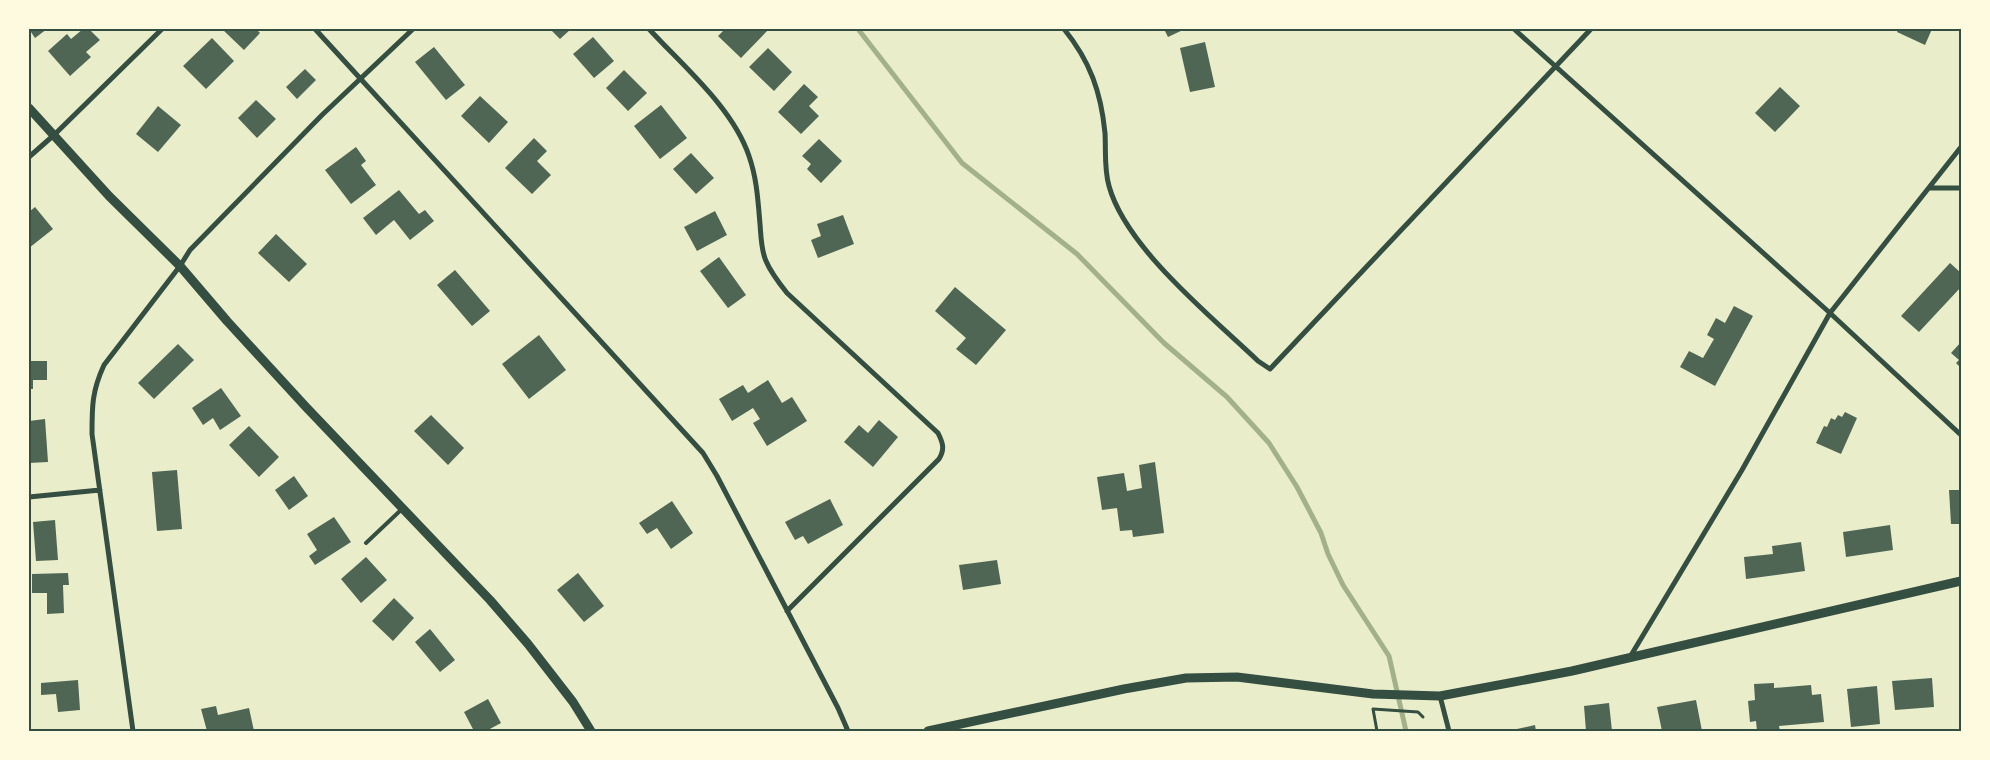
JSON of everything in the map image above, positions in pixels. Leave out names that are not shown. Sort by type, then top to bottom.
[{"type":"street","points":[[29,157],[162,29]]},
{"type":"street","points":[[315,29],[703,453],[717,476],[838,708],[848,731]]},
{"type":"street","points":[[133,731],[92,434],[92,406],[95,384],[104,365],[180,266],[190,250],[322,115],[413,29]]},
{"type":"street","points":[[648,29],[726,112],[738,132],[749,155],[756,181],[762,244],[765,260],[773,275],[787,293],[938,433],[943,443],[943,453],[939,459],[787,611]]},
{"type":"street","points":[[1064,29],[1078,46],[1094,78],[1101,99],[1105,135],[1105,163],[1109,187],[1128,228],[1166,272],[1258,361],[1270,369],[1591,29]]},
{"type":"street","points":[[1514,29],[1830,313],[1961,434]]},
{"type":"street","points":[[29,108],[109,196],[180,266],[240,336],[490,600],[528,644],[573,702],[591,731]]},
{"type":"street","points":[[1629,658],[1742,470],[1830,313],[1961,147]]},
{"type":"street","points":[[1930,188],[1961,188]]},
{"type":"street","points":[[29,497],[100,490]]},
{"type":"street","points":[[928,731],[1124,689],[1186,678],[1237,677],[1374,694],[1440,696],[1572,671],[1961,581]]},
{"type":"street","points":[[1440,696],[1449,731]]},
{"type":"lane","points":[[366,543],[403,508]]},
{"type":"path","points":[[1377,731],[1373,709],[1418,712],[1423,717]]},
{"type":"building","points":[[29,29],[47,29],[35,38]]},
{"type":"building","points":[[83,29],[89,29],[100,40],[86,52],[91,57],[70,76],[48,51],[67,34],[71,39]]},
{"type":"building","points":[[224,29],[256,29],[260,33],[244,50]]},
{"type":"building","points":[[550,29],[571,29],[560,39]]},
{"type":"building","points":[[725,29],[768,30],[741,58],[718,36]]},
{"type":"building","points":[[1164,29],[1185,29],[1168,37]]},
{"type":"building","points":[[1898,29],[1932,29],[1925,45],[1897,32]]},
{"type":"building","points":[[593,37],[614,61],[594,78],[573,54]]},
{"type":"building","points":[[212,38],[234,61],[206,89],[183,66]]},
{"type":"building","points":[[1205,42],[1215,87],[1190,92],[1180,48]]},
{"type":"building","points":[[434,47],[465,85],[446,100],[415,62]]},
{"type":"building","points":[[768,48],[792,72],[774,91],[749,67]]},
{"type":"building","points":[[305,69],[316,80],[297,99],[286,87]]},
{"type":"building","points":[[624,70],[647,93],[628,111],[606,88]]},
{"type":"building","points":[[804,84],[818,97],[809,106],[819,116],[801,134],[778,112]]},
{"type":"building","points":[[1780,87],[1800,106],[1775,132],[1755,113]]},
{"type":"building","points":[[480,96],[508,122],[489,143],[461,116]]},
{"type":"building","points":[[256,100],[276,119],[257,138],[238,118]]},
{"type":"building","points":[[661,105],[687,138],[660,159],[634,126]]},
{"type":"building","points":[[158,106],[181,125],[158,152],[136,134]]},
{"type":"building","points":[[534,138],[547,151],[537,161],[551,175],[532,194],[505,168]]},
{"type":"building","points":[[819,139],[842,161],[821,183],[807,169],[811,164],[802,156]]},
{"type":"building","points":[[356,147],[366,161],[361,165],[376,185],[351,204],[325,170]]},
{"type":"building","points":[[691,153],[714,178],[696,194],[673,169]]},
{"type":"building","points":[[399,190],[419,214],[425,210],[434,221],[410,240],[394,220],[376,235],[363,218]]},
{"type":"building","points":[[35,207],[53,229],[29,248],[29,212]]},
{"type":"building","points":[[715,211],[727,235],[697,251],[684,227]]},
{"type":"building","points":[[843,215],[854,244],[818,258],[811,240],[821,236],[817,224]]},
{"type":"building","points":[[276,234],[307,264],[289,282],[258,253]]},
{"type":"building","points":[[719,257],[746,295],[728,308],[700,271]]},
{"type":"building","points":[[1950,263],[1961,273],[1961,287],[1919,332],[1901,316]]},
{"type":"building","points":[[455,270],[490,311],[472,326],[437,285]]},
{"type":"building","points":[[955,287],[1006,330],[976,365],[956,349],[966,338],[935,311]]},
{"type":"building","points":[[1734,306],[1753,316],[1715,386],[1680,367],[1689,351],[1703,358],[1714,339],[1707,335],[1716,318],[1725,323]]},
{"type":"building","points":[[539,335],[566,370],[529,399],[502,364]]},
{"type":"building","points":[[1961,342],[1961,368],[1956,363],[1959,360],[1951,353]]},
{"type":"building","points":[[178,344],[194,360],[154,399],[138,383]]},
{"type":"building","points":[[29,361],[47,361],[47,380],[33,380],[33,389],[29,389]]},
{"type":"building","points":[[768,380],[782,403],[792,397],[807,421],[767,446],[753,423],[760,419],[753,408],[732,421],[719,399],[743,385],[748,393]]},
{"type":"building","points":[[221,388],[241,416],[220,430],[213,418],[203,425],[192,408]]},
{"type":"building","points":[[1845,412],[1857,418],[1841,454],[1816,443],[1824,426],[1827,427],[1831,418],[1835,420],[1838,415],[1842,417]]},
{"type":"building","points":[[431,415],[464,448],[448,465],[414,431]]},
{"type":"building","points":[[45,419],[48,462],[29,463],[29,421]]},
{"type":"building","points":[[879,420],[898,437],[873,467],[844,442],[859,425],[868,433]]},
{"type":"building","points":[[249,426],[279,457],[259,477],[229,445]]},
{"type":"building","points":[[1155,462],[1164,533],[1133,537],[1132,530],[1120,531],[1117,508],[1102,510],[1097,477],[1124,473],[1127,491],[1142,488],[1139,465]]},
{"type":"building","points":[[177,470],[182,529],[157,531],[152,472]]},
{"type":"building","points":[[294,476],[308,496],[289,510],[275,490]]},
{"type":"building","points":[[1949,490],[1961,490],[1961,524],[1951,524]]},
{"type":"building","points":[[830,499],[843,525],[808,544],[803,536],[795,540],[785,522]]},
{"type":"building","points":[[672,501],[693,533],[671,549],[657,528],[647,534],[639,523]]},
{"type":"building","points":[[334,517],[351,542],[315,565],[309,556],[317,550],[307,534]]},
{"type":"building","points":[[55,520],[58,560],[36,561],[33,522]]},
{"type":"building","points":[[1890,525],[1893,550],[1846,557],[1843,532]]},
{"type":"building","points":[[1801,542],[1805,571],[1746,579],[1744,557],[1773,554],[1772,546]]},
{"type":"building","points":[[366,557],[387,580],[361,603],[341,579]]},
{"type":"building","points":[[997,560],[1001,584],[963,590],[959,565]]},
{"type":"building","points":[[68,573],[69,585],[63,585],[64,613],[47,614],[47,593],[32,593],[32,574]]},
{"type":"building","points":[[578,573],[604,606],[584,622],[557,590]]},
{"type":"building","points":[[394,598],[414,618],[393,641],[372,621]]},
{"type":"building","points":[[430,629],[455,660],[440,672],[415,642]]},
{"type":"building","points":[[1932,678],[1934,707],[1895,710],[1892,681]]},
{"type":"building","points":[[78,680],[80,710],[58,712],[56,694],[41,695],[41,683]]},
{"type":"building","points":[[1774,683],[1774,688],[1811,685],[1812,695],[1821,694],[1824,722],[1779,726],[1780,731],[1757,731],[1756,721],[1750,722],[1748,701],[1755,700],[1754,684]]},
{"type":"building","points":[[1877,686],[1880,724],[1851,727],[1847,689]]},
{"type":"building","points":[[488,699],[501,723],[486,731],[474,731],[464,712]]},
{"type":"building","points":[[1696,700],[1702,731],[1662,731],[1657,707]]},
{"type":"building","points":[[1609,703],[1612,731],[1586,731],[1584,706]]},
{"type":"building","points":[[216,706],[218,715],[249,708],[254,731],[207,731],[201,709]]},
{"type":"building","points":[[1535,725],[1536,731],[1518,731],[1517,729]]},
{"type":"waterway","points":[[858,29],[962,163],[1077,254],[1164,343],[1227,397],[1269,443],[1297,487],[1321,533],[1328,554],[1343,585],[1389,656],[1406,731]]}]
